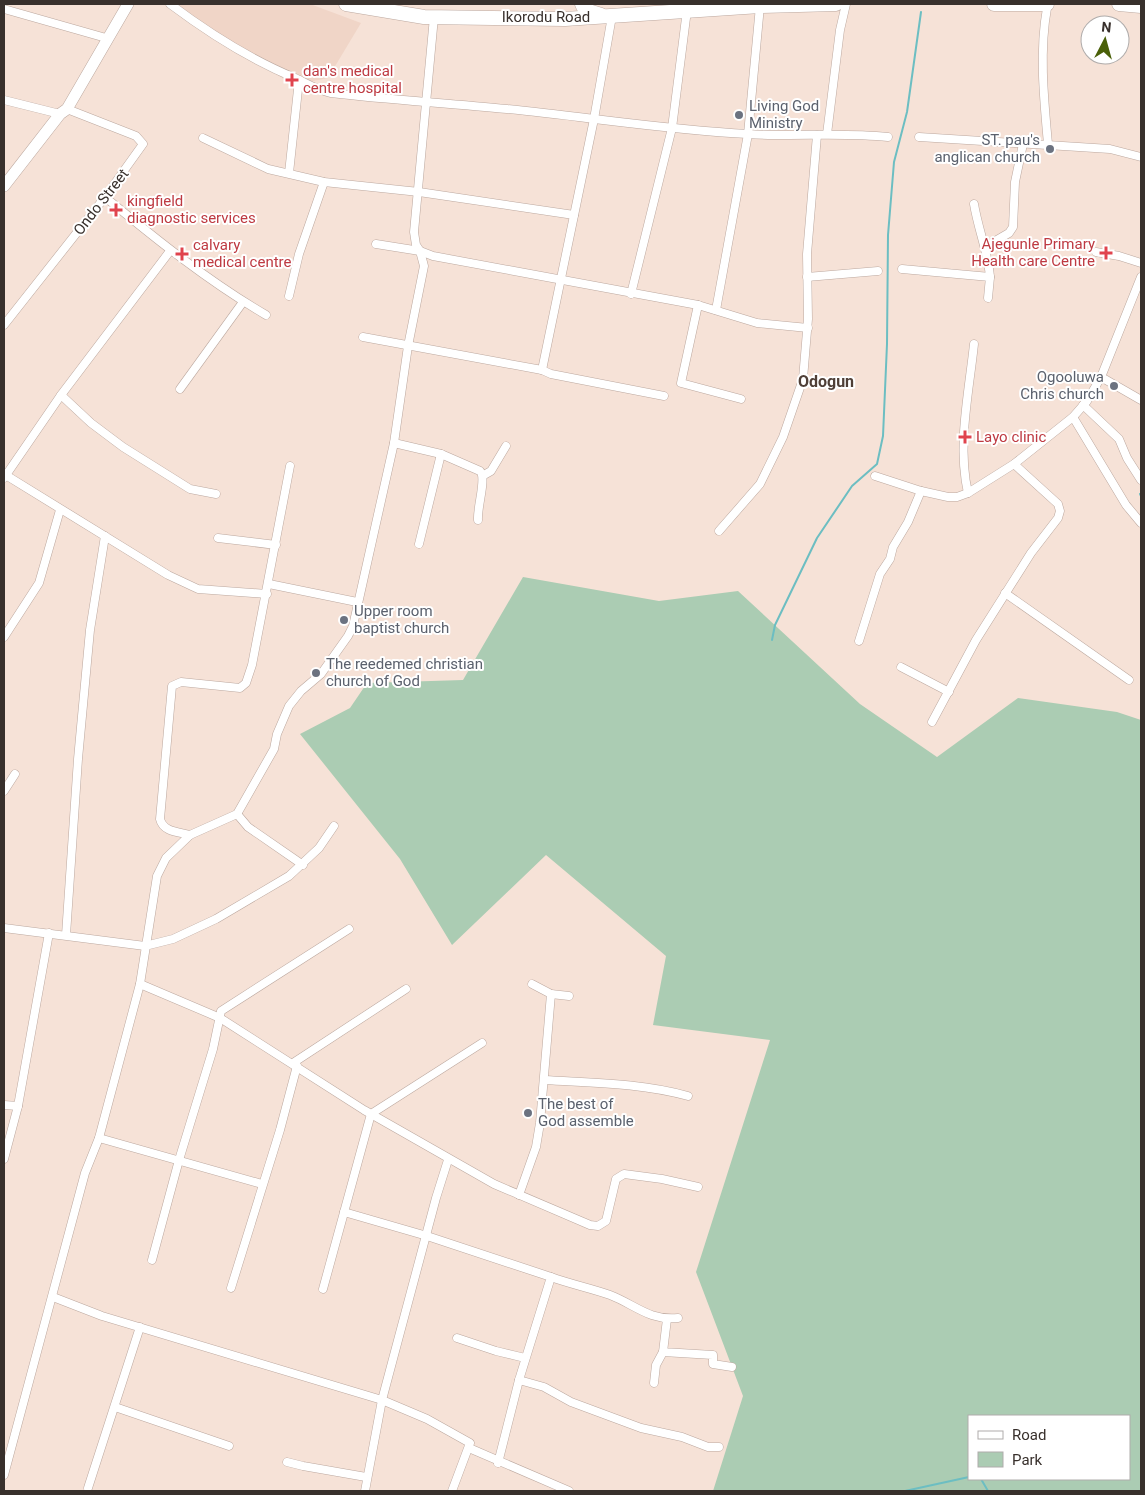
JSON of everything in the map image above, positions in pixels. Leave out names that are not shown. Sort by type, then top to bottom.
[{"type":"highway","name":"Ikorodu Road","points":[[346,4],[409,16],[434,18],[565,20],[688,10],[836,4]]},
{"type":"highway","points":[[582,4],[585,10],[591,14],[612,16]]},
{"type":"highway","points":[[994,4],[1047,6]]},
{"type":"highway","points":[[1119,4],[1141,6]]},
{"type":"street","points":[[4,186],[63,111],[128,4]]},
{"type":"street","points":[[170,4],[241,53],[314,89],[331,93],[672,128],[748,134],[817,135],[849,133],[888,137]]},
{"type":"street","points":[[827,134],[840,30],[846,4]]},
{"type":"street","points":[[716,310],[748,134],[760,6]]},
{"type":"street","points":[[1047,6],[1044,44],[1044,96],[1048,144]]},
{"type":"street","points":[[4,9],[106,38]]},
{"type":"street","points":[[631,294],[672,128],[688,10]]},
{"type":"street","points":[[542,370],[559,279],[594,119],[612,16]]},
{"type":"street","points":[[4,1475],[85,1173],[99,1138],[140,984],[159,871],[166,858],[190,835],[237,814],[274,749],[279,728],[289,706],[301,691],[321,674],[348,636],[394,443],[408,346],[424,266],[420,251],[416,245],[414,232],[434,18]]},
{"type":"street","points":[[289,173],[299,80]]},
{"type":"street","points":[[4,100],[63,111]]},
{"type":"street","name":"Ondo Street","points":[[4,325],[105,197],[140,151],[143,144],[140,139],[63,111]]},
{"type":"street","points":[[718,531],[760,484],[777,451],[803,379],[808,328],[807,254],[817,135]]},
{"type":"street","points":[[920,137],[1110,148],[1141,157]]},
{"type":"street","points":[[203,138],[268,169],[324,182],[419,192],[574,215]]},
{"type":"street","points":[[986,247],[1009,234],[1013,227],[1015,182],[1023,144]]},
{"type":"street","points":[[289,296],[299,254],[324,182]]},
{"type":"street","points":[[105,197],[170,251],[243,302],[266,315]]},
{"type":"street","points":[[974,204],[979,230],[986,247],[990,277],[988,298]]},
{"type":"street","points":[[376,244],[420,251],[433,256],[631,294],[698,305],[757,323],[808,328]]},
{"type":"street","points":[[170,251],[62,394],[4,476],[168,575],[198,589],[267,594]]},
{"type":"street","points":[[1096,252],[1119,256],[1141,263]]},
{"type":"street","points":[[902,269],[990,277]]},
{"type":"street","points":[[807,277],[878,272]]},
{"type":"street","points":[[875,476],[921,491],[948,497],[968,493],[1014,464],[1073,417],[1083,405],[1101,377],[1141,277]]},
{"type":"street","points":[[180,389],[243,302]]},
{"type":"street","points":[[698,305],[681,383],[741,399]]},
{"type":"street","points":[[363,337],[542,370],[551,374],[664,396]]},
{"type":"street","points":[[968,493],[964,474],[964,448],[974,344]]},
{"type":"street","points":[[1101,377],[1141,400]]},
{"type":"street","points":[[62,394],[91,422],[123,447],[190,489],[216,494]]},
{"type":"street","points":[[1083,405],[1119,439],[1127,458],[1141,480]]},
{"type":"street","points":[[1073,417],[1126,505],[1141,523]]},
{"type":"street","points":[[394,443],[441,454],[474,468],[484,475]]},
{"type":"street","points":[[484,475],[491,471],[506,446]]},
{"type":"street","points":[[419,544],[441,454]]},
{"type":"street","points":[[932,722],[976,640],[1005,593],[1031,553],[1058,518],[1060,511],[1058,504],[1014,464]]},
{"type":"street","points":[[190,835],[167,829],[160,823],[172,686],[181,682],[229,688],[243,686],[252,665],[269,584],[290,466]]},
{"type":"street","points":[[478,520],[477,505],[484,475]]},
{"type":"street","points":[[859,641],[880,574],[890,559],[893,547],[908,522],[921,491]]},
{"type":"street","points":[[4,637],[39,583],[60,510]]},
{"type":"street","points":[[66,935],[78,759],[88,650],[105,536]]},
{"type":"street","points":[[218,538],[276,545]]},
{"type":"street","points":[[269,584],[357,602]]},
{"type":"street","points":[[1005,593],[1129,680]]},
{"type":"street","points":[[900,666],[949,692]]},
{"type":"street","points":[[4,791],[15,774]]},
{"type":"street","points":[[237,814],[248,827],[303,865]]},
{"type":"street","points":[[4,928],[145,946],[172,939],[216,920],[254,898],[303,865],[320,848],[334,826]]},
{"type":"street","points":[[152,1260],[179,1160],[213,1049],[221,1011],[229,1004],[349,929]]},
{"type":"street","points":[[4,1158],[18,1106],[49,933]]},
{"type":"street","points":[[140,984],[220,1018],[371,1114],[448,1160],[519,1195],[598,1226],[606,1220],[616,1179],[624,1174],[662,1179],[698,1187]]},
{"type":"street","points":[[532,984],[551,994],[569,996]]},
{"type":"street","points":[[231,1288],[280,1130],[295,1065],[406,989]]},
{"type":"street","points":[[519,1195],[536,1147],[545,1080],[551,994]]},
{"type":"street","points":[[323,1289],[371,1114],[482,1043]]},
{"type":"street","points":[[545,1080],[620,1084],[664,1090],[688,1096]]},
{"type":"street","points":[[4,1105],[18,1106]]},
{"type":"street","points":[[99,1138],[262,1184]]},
{"type":"street","points":[[365,1491],[366,1477],[382,1400],[448,1160]]},
{"type":"street","points":[[344,1212],[427,1236],[609,1295],[634,1309],[667,1319],[678,1318]]},
{"type":"street","points":[[498,1463],[525,1358],[550,1277]]},
{"type":"street","points":[[53,1297],[140,1327],[382,1400],[428,1419],[468,1440],[469,1448],[452,1491]]},
{"type":"street","points":[[654,1382],[656,1365],[663,1352],[667,1319]]},
{"type":"street","points":[[88,1488],[140,1327]]},
{"type":"street","points":[[457,1338],[525,1358]]},
{"type":"street","points":[[663,1352],[712,1356],[713,1364],[732,1367]]},
{"type":"street","points":[[519,1380],[544,1387],[571,1402],[641,1428],[682,1437],[708,1447],[719,1447]]},
{"type":"street","points":[[115,1407],[230,1446]]},
{"type":"street","points":[[469,1448],[498,1463],[569,1491]]},
{"type":"street","points":[[286,1462],[366,1477]]},
{"type":"shaded area","points":[[171,4],[310,4],[361,23],[328,78],[293,85],[200,26]]},
{"type":"green space","points":[[523,577],[659,601],[738,591],[860,704],[937,757],[1018,698],[1117,712],[1141,720],[1141,1491],[713,1491],[743,1396],[696,1272],[770,1040],[653,1025],[666,956],[546,855],[452,945],[400,859],[300,734],[350,708],[367,683],[463,680]]},
{"type":"waterway","points":[[772,640],[775,625],[817,538],[852,486],[877,464],[883,436],[887,344],[888,235],[894,162],[907,112],[921,12]]},
{"type":"waterway","points":[[905,1491],[968,1477]]},
{"type":"waterway","points":[[982,1480],[988,1491]]},
{"type":"place","name":"dan's medical centre hospital","points":[[292,80]]},
{"type":"place","name":"Living God Ministry","points":[[739,115]]},
{"type":"place","name":"ST. pau's anglican church","points":[[1050,149]]},
{"type":"place","name":"kingfield diagnostic services","points":[[116,210]]},
{"type":"place","name":"Ajegunle Primary Health care Centre","points":[[1106,253]]},
{"type":"place","name":"calvary medical centre","points":[[182,254]]},
{"type":"place","name":"Ogooluwa Chris church","points":[[1114,386]]},
{"type":"place","name":"Layo clinic","points":[[965,437]]},
{"type":"place","name":"Upper room baptist church","points":[[344,620]]},
{"type":"place","name":"The reedemed christian church of God","points":[[316,673]]},
{"type":"place","name":"The best of God assemble","points":[[528,1113]]},
{"type":"district","name":"Odogun","points":[[826,381]]}]
